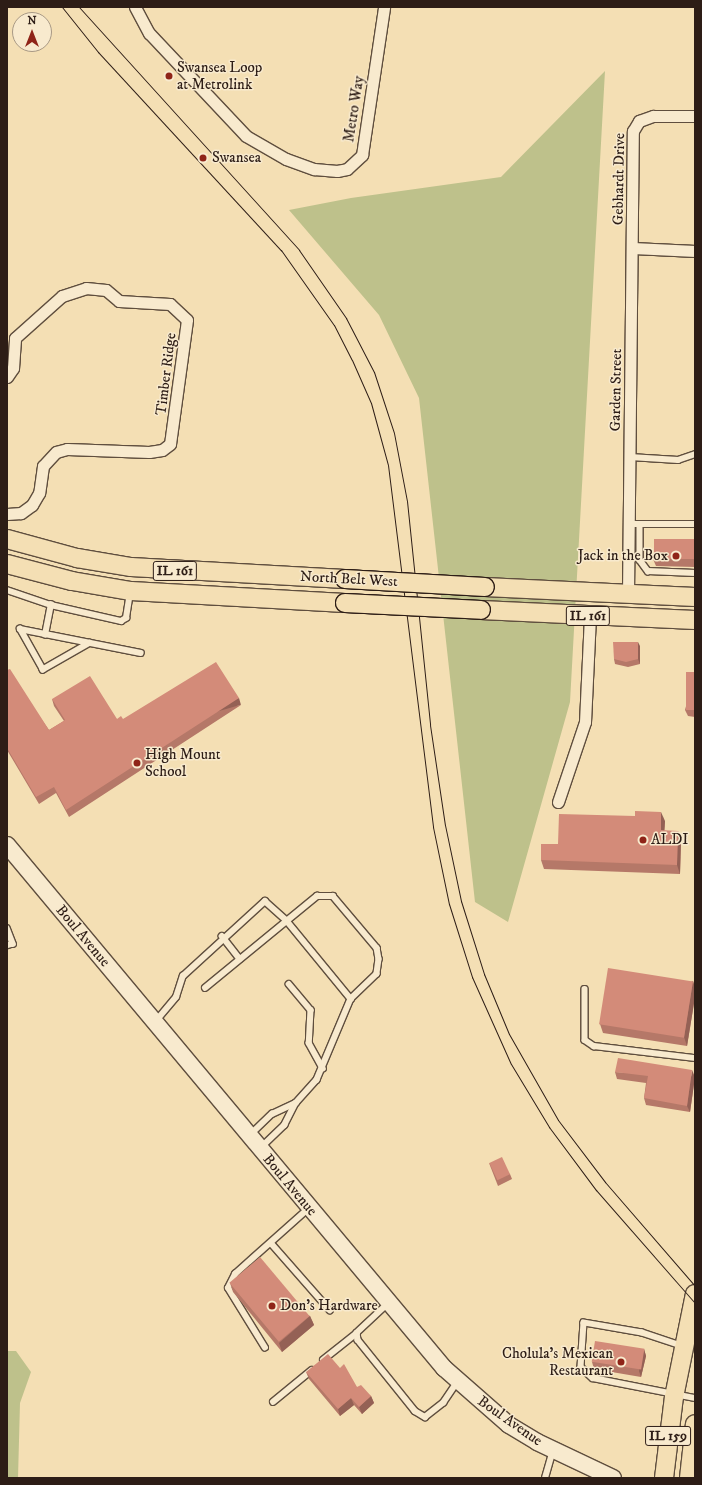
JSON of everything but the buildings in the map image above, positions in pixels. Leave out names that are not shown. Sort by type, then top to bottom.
[{"type":"main road","name":"North Belt West","points":[[7,539],[77,558],[131,567],[695,597]]},
{"type":"main road","name":"North Belt West","points":[[7,564],[72,581],[131,591],[590,616],[695,620]]},
{"type":"main road","name":"IL 159","points":[[664,1478],[675,1394],[695,1294]]},
{"type":"main road","name":"IL 159","points":[[689,1478],[695,1424]]},
{"type":"street","name":"Metro Way","points":[[135,7],[150,33],[258,144],[286,160],[314,168],[337,171],[356,163],[366,140],[384,7]]},
{"type":"street","name":"Gebhardt Drive","points":[[633,248],[633,131],[639,120],[653,116],[695,116]]},
{"type":"street","points":[[633,248],[695,251]]},
{"type":"street","name":"Garden Street","points":[[628,594],[635,524],[630,457],[633,248]]},
{"type":"street","name":"Timber Ridge","points":[[7,377],[13,368],[15,338],[62,296],[86,288],[106,290],[119,301],[170,304],[187,320],[170,444],[162,450],[149,452],[67,448],[56,452],[44,466],[39,493],[32,505],[20,513],[7,514]]},
{"type":"street","points":[[558,802],[585,722],[590,616]]},
{"type":"street","name":"Boul Avenue","points":[[9,850],[389,1303],[458,1381],[509,1425],[553,1450],[613,1478]]},
{"type":"lane","points":[[630,457],[678,460],[695,454]]},
{"type":"lane","points":[[695,524],[635,524],[640,560],[648,571],[695,573]]},
{"type":"lane","points":[[7,590],[51,605],[125,621],[131,591]]},
{"type":"lane","points":[[45,635],[51,605]]},
{"type":"lane","points":[[90,643],[43,670],[20,629],[141,653]]},
{"type":"lane","points":[[206,988],[317,896],[333,896],[376,948],[380,960],[377,974],[351,1000],[323,1068],[296,1103],[285,1125],[260,1148]]},
{"type":"lane","points":[[154,1023],[176,997],[183,976],[222,936],[265,901],[287,921],[351,1000]]},
{"type":"lane","points":[[7,928],[13,944],[7,946]]},
{"type":"lane","points":[[222,936],[240,959]]},
{"type":"lane","points":[[289,984],[312,1010],[309,1043],[323,1068]]},
{"type":"lane","points":[[585,989],[585,1040],[594,1046],[695,1058]]},
{"type":"lane","points":[[249,1135],[272,1114],[296,1103]]},
{"type":"lane","points":[[265,1348],[228,1288],[235,1274],[272,1244],[309,1208]]},
{"type":"lane","points":[[272,1244],[330,1310]]},
{"type":"lane","points":[[273,1402],[357,1333],[389,1303]]},
{"type":"lane","points":[[684,1347],[642,1333],[584,1323],[581,1367],[593,1378],[695,1398]]},
{"type":"lane","points":[[357,1333],[366,1352],[415,1411],[425,1417],[443,1403],[458,1381]]},
{"type":"lane","points":[[544,1478],[553,1450]]},
{"type":"green space","points":[[605,71],[570,702],[508,922],[475,902],[419,398],[379,315],[289,210],[351,198],[501,177]]},
{"type":"green space","points":[[7,1351],[16,1351],[31,1372],[20,1403],[18,1478],[7,1478]]},
{"type":"tram line","points":[[62,7],[98,52],[281,250],[334,325],[352,360],[371,403],[388,465],[433,827],[449,904],[472,977],[511,1064],[549,1127],[596,1190],[695,1303]]},
{"type":"tram line","points":[[79,7],[299,250],[346,318],[374,372],[394,433],[407,501],[430,725],[445,825],[461,901],[484,974],[509,1034],[558,1120],[605,1182],[695,1286]]},
{"type":"place","name":"Swansea Loop at Metrolink","points":[[169,76]]},
{"type":"place","name":"Swansea","points":[[203,158]]},
{"type":"place","name":"Jack in the Box","points":[[676,556]]},
{"type":"place","name":"High Mount School","points":[[137,763]]},
{"type":"place","name":"ALDI","points":[[643,840]]},
{"type":"place","name":"Don's Hardware","points":[[272,1306]]},
{"type":"place","name":"Cholula's Mexican Restaurant","points":[[621,1362]]}]
